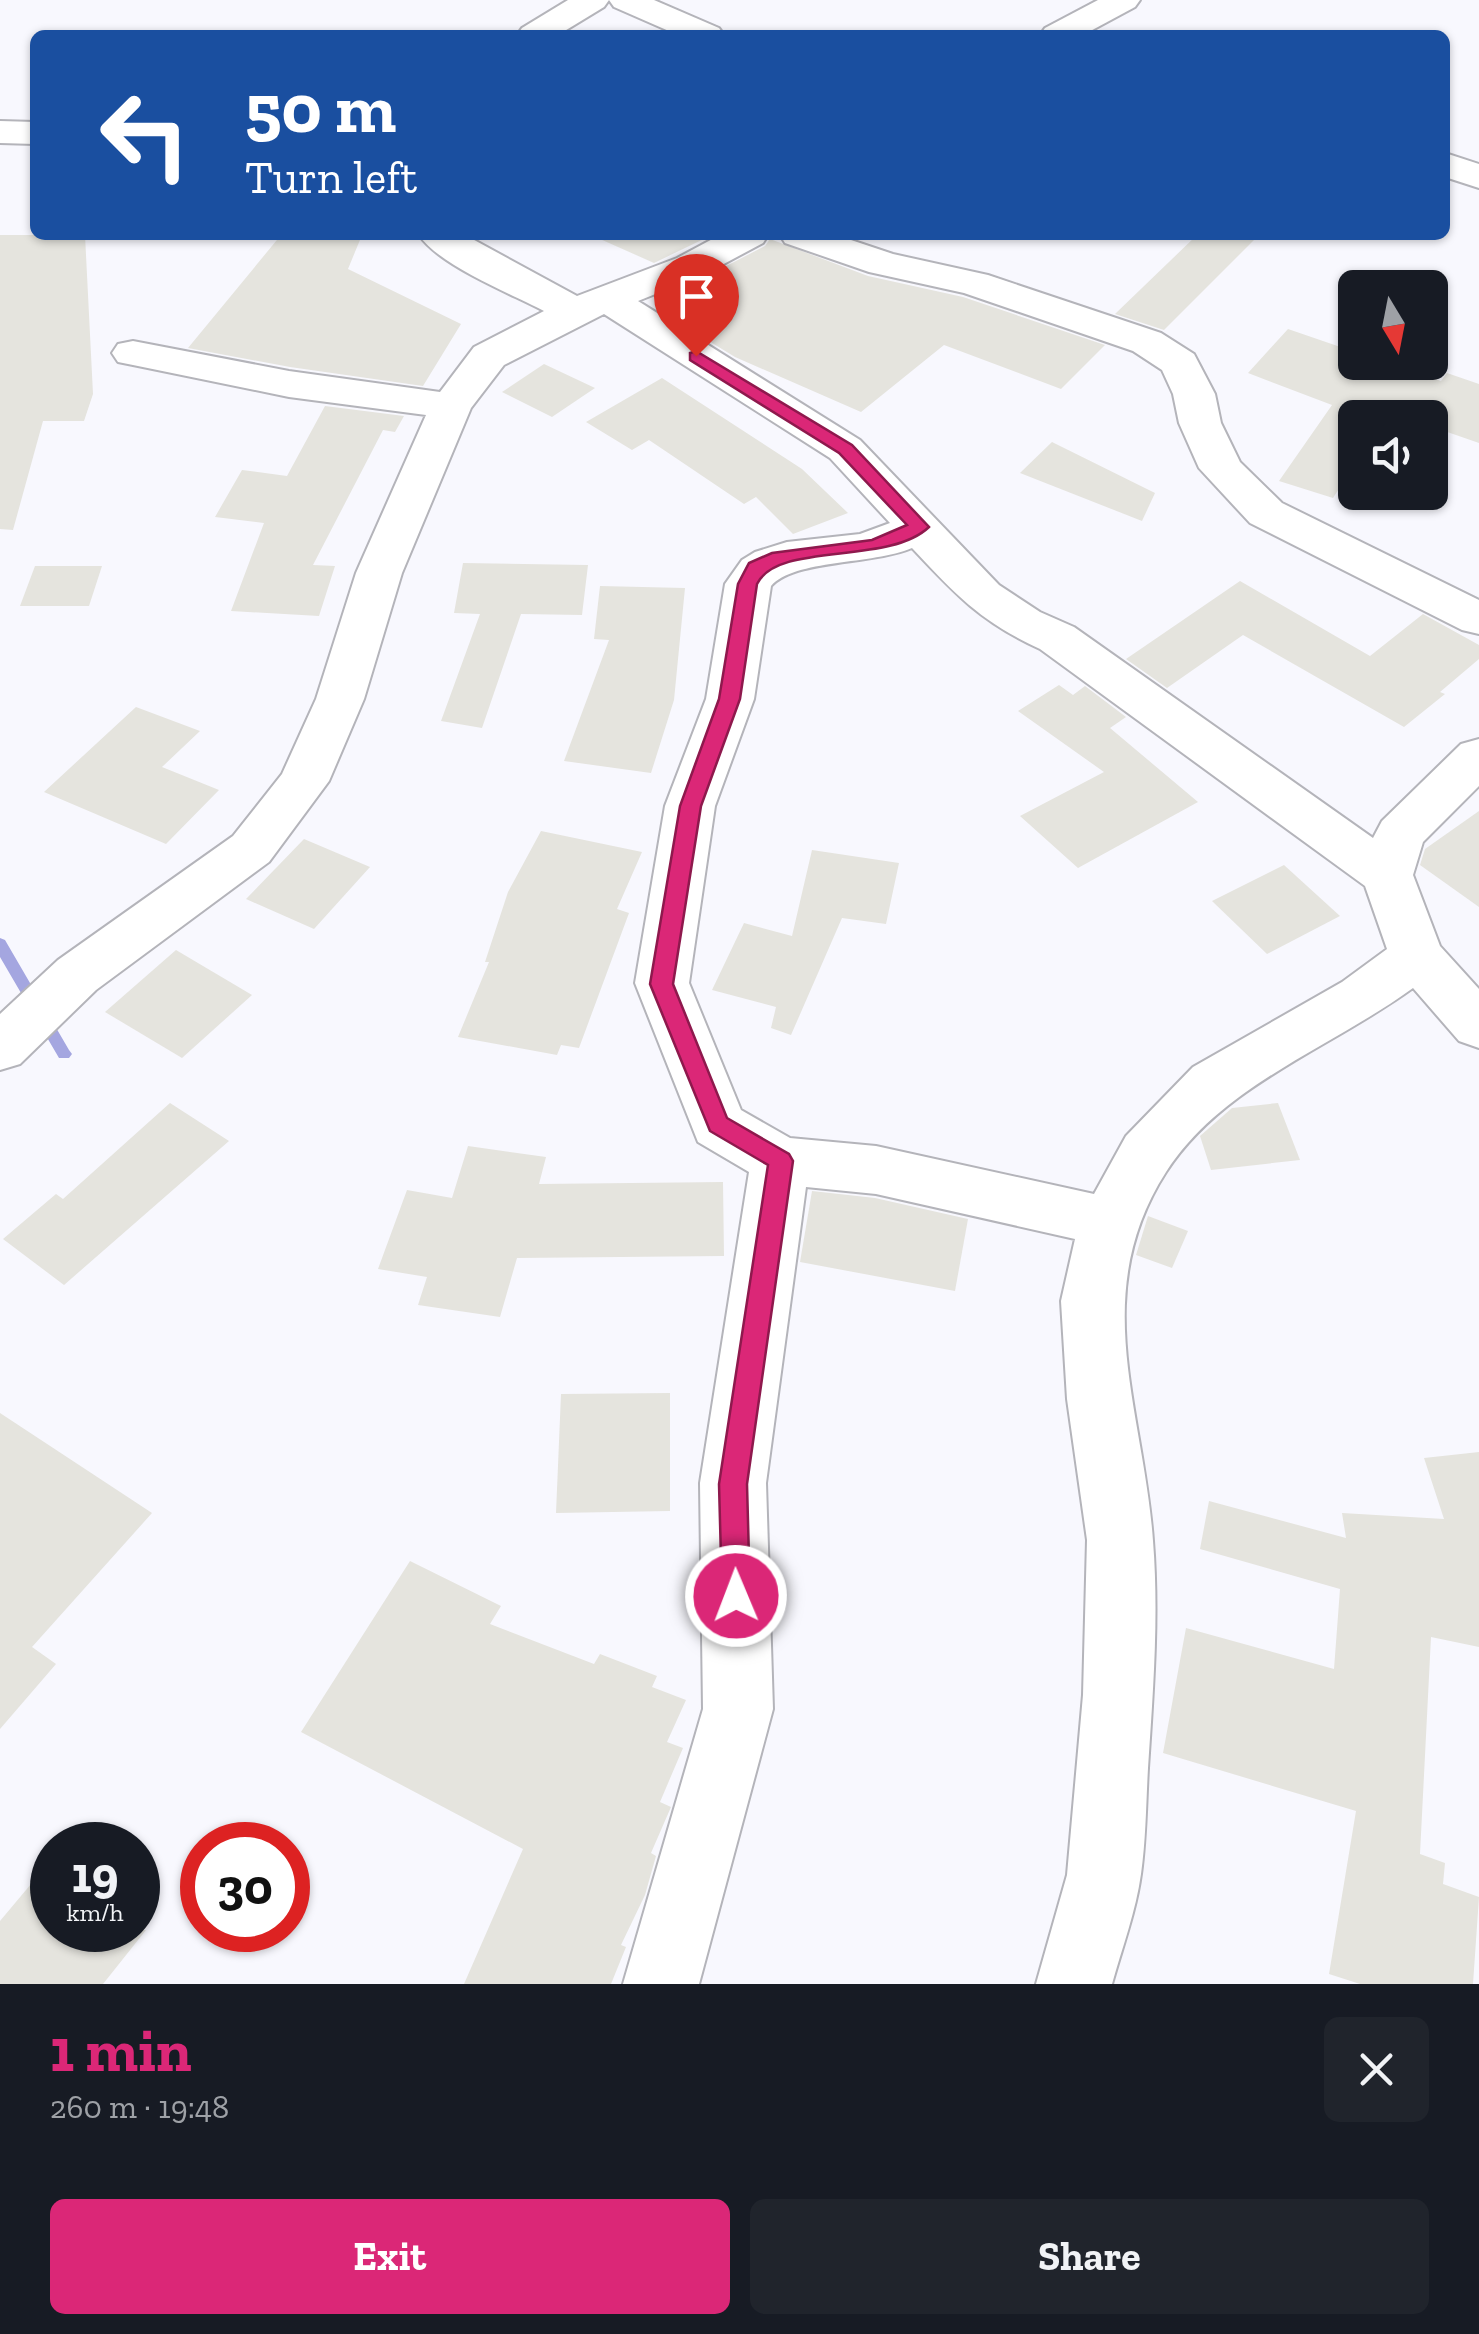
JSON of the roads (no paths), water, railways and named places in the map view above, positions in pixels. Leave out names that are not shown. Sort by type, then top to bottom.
[{"type":"street","points":[[542,30],[592,0]]},
{"type":"street","points":[[626,0],[695,30]]},
{"type":"street","points":[[1066,30],[1123,0]]},
{"type":"street","points":[[0,132],[30,133]]},
{"type":"street","points":[[1450,166],[1479,177]]},
{"type":"street","points":[[446,240],[484,264],[590,305],[845,449],[983,596],[1023,623],[1057,638],[1388,875],[1417,956],[1479,1026]]},
{"type":"street","points":[[0,1048],[77,974],[251,848],[304,781],[340,699],[379,573],[452,406],[489,356],[590,305],[690,266],[739,240]]},
{"type":"street","points":[[814,240],[884,264],[974,282],[1146,342],[1179,363],[1221,468],[1266,513],[1479,619]]},
{"type":"street","points":[[134,353],[289,384],[452,406]]},
{"type":"street","points":[[919,527],[876,545],[778,557],[756,568],[748,584],[730,699],[690,806],[662,984],[718,1124],[780,1161],[876,1170],[1110,1222]]},
{"type":"street","points":[[1388,875],[1400,834],[1479,756]]},
{"type":"street","points":[[1074,1984],[1104,1875],[1118,1695],[1120,1540],[1099,1399],[1092,1301],[1110,1222],[1147,1153],[1213,1083],[1361,998],[1417,956]]},
{"type":"street","points":[[661,1984],[738,1709],[733,1484],[780,1161]]},
{"type":"waterway","points":[[0,944],[64,1054]]}]
